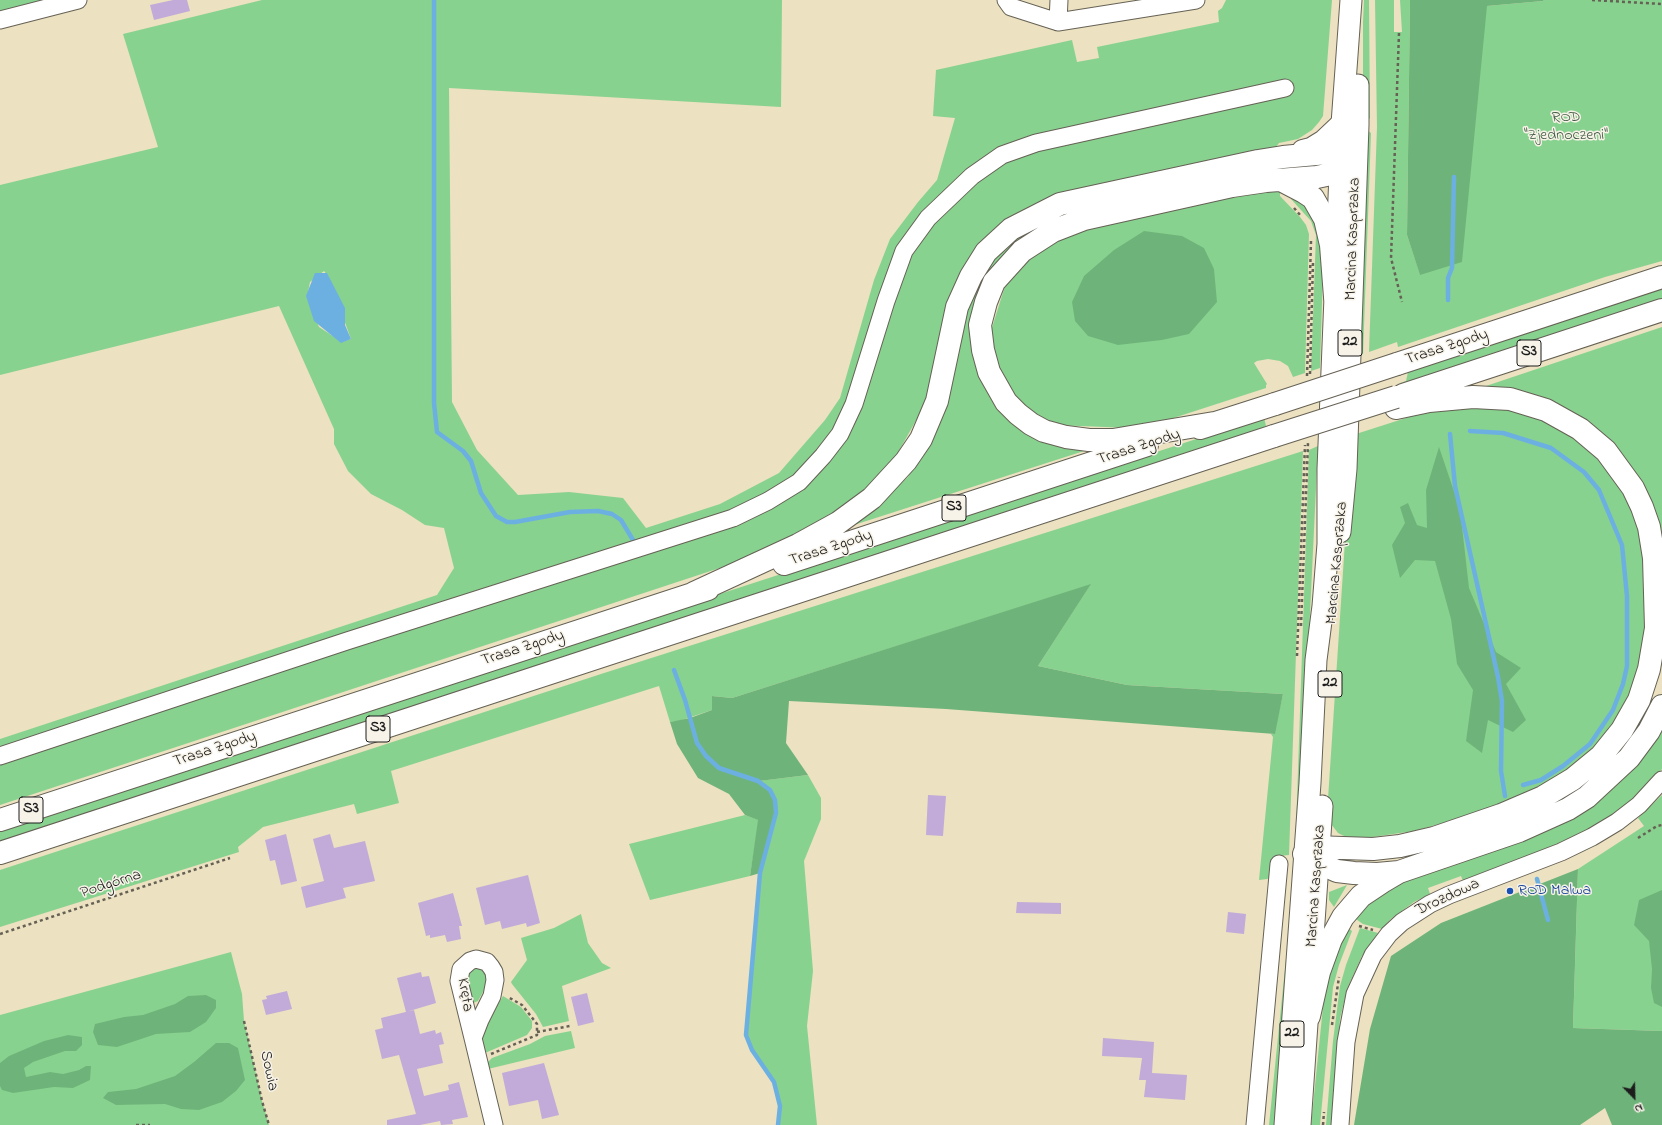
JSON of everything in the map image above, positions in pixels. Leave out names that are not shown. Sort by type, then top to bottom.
[{"type":"highway","points":[[694,593],[798,545],[838,523],[872,498],[906,461],[921,439],[938,401],[957,307],[971,276],[986,252],[1010,229],[1060,204],[1283,157],[1312,149],[1324,141],[1342,124]]},
{"type":"highway","points":[[1283,157],[1328,153],[1346,163]]},
{"type":"highway","points":[[1214,423],[1113,440],[1089,440],[1066,437],[1044,431],[1018,414],[1006,402],[989,372],[983,350],[980,325],[986,302],[994,282],[1022,251],[1053,231],[1084,219],[1232,186],[1317,177],[1346,163]]},
{"type":"highway","points":[[1284,181],[1313,198],[1325,219],[1331,244],[1335,297]]},
{"type":"highway","name":"Trasa Zgody","points":[[0,820],[1662,277]]},
{"type":"highway","name":"Trasa Zgody","points":[[0,852],[1274,436],[1308,434],[1662,310]]},
{"type":"highway","points":[[1314,855],[1400,846],[1434,838],[1501,815],[1549,794],[1573,779],[1601,756],[1622,730],[1639,700],[1649,669],[1653,649],[1656,628],[1656,587],[1654,558],[1649,528],[1642,507],[1633,488],[1606,451],[1580,429],[1546,410],[1510,399],[1473,397],[1396,403]]},
{"type":"highway","points":[[1308,1016],[1318,972],[1336,927],[1347,911],[1361,896],[1399,872],[1519,831],[1568,809],[1587,797],[1629,758],[1649,731],[1662,706]]},
{"type":"highway","points":[[1314,855],[1337,871],[1377,874],[1399,872]]},
{"type":"main road","name":"Marcina Kasprzaka","points":[[1284,1125],[1314,855],[1346,469],[1346,163],[1342,124],[1351,0]]},
{"type":"main road","name":"Marcina Kasprzaka","points":[[1300,1125],[1308,1016],[1314,855],[1310,783],[1316,660],[1323,606],[1328,544],[1328,469],[1335,297],[1346,163],[1358,62],[1363,0]]},
{"type":"street","points":[[0,20],[78,0]]},
{"type":"street","points":[[1006,0],[1011,7],[1058,22],[1102,8],[1186,1]]},
{"type":"street","points":[[1058,22],[1059,0]]},
{"type":"street","points":[[0,756],[347,641],[733,518],[768,501],[799,482],[823,456],[840,434],[854,404],[886,301],[904,251],[928,218],[972,176],[1002,155],[1036,143],[1285,88]]},
{"type":"street","name":"Drozdowa","points":[[1340,1125],[1346,1042],[1355,994],[1373,955],[1389,934],[1411,916],[1430,904],[1449,895],[1561,852],[1592,837],[1617,822],[1639,805],[1662,780]]},
{"type":"street","points":[[1255,1125],[1279,864]]},
{"type":"street","name":"Kręta","points":[[473,1038],[492,996],[494,988],[494,972],[487,962],[482,960],[470,961],[461,969],[459,981],[494,1125]]},
{"type":"path","points":[[1592,0],[1662,4]]},
{"type":"path","points":[[1399,33],[1391,258],[1402,302]]},
{"type":"path","points":[[1284,181],[1287,195],[1304,217],[1292,205]]},
{"type":"path","points":[[1307,377],[1310,236]]},
{"type":"path","points":[[1310,380],[1313,238]]},
{"type":"path","points":[[1300,655],[1308,434]]},
{"type":"path","points":[[1297,658],[1308,434]]},
{"type":"path","points":[[1638,838],[1662,825]]},
{"type":"path","name":"Podgórna","points":[[0,934],[230,858]]},
{"type":"path","points":[[478,1059],[537,1035],[537,1024],[522,1005],[494,988]]},
{"type":"path","name":"Sowia","points":[[244,1021],[269,1125]]},
{"type":"path","points":[[537,1032],[570,1026]]},
{"type":"path","points":[[136,1125],[150,1125]]},
{"type":"green space","points":[[0,0],[71,0],[0,20]]},
{"type":"green space","points":[[262,0],[782,0],[781,107],[449,88],[452,402],[477,450],[518,495],[569,492],[623,498],[646,528],[720,504],[779,473],[825,420],[840,398],[874,280],[890,239],[937,180],[955,118],[933,116],[936,70],[1072,40],[1077,62],[1099,58],[1097,47],[1219,22],[1218,11],[1222,8],[1226,0],[1332,0],[1323,116],[1312,130],[1298,139],[1279,143],[1276,147],[1154,176],[983,246],[942,346],[923,408],[891,465],[853,503],[803,535],[738,562],[0,805],[0,739],[437,595],[454,568],[444,528],[425,525],[402,510],[371,494],[348,471],[334,444],[334,429],[279,306],[0,375],[0,185],[158,147],[123,34]],"holes":[[[324,271],[328,276],[351,339],[342,342],[319,327],[307,298],[310,282]]]},
{"type":"green space","points":[[1364,0],[1369,0],[1370,118],[1367,121],[1363,121]]},
{"type":"green space","name":"ROD \"Zjednoczeni\"","points":[[1375,0],[1394,0],[1394,32],[1402,32],[1400,0],[1410,0],[1407,235],[1420,274],[1464,8],[1544,0],[1662,0],[1662,261],[1605,277],[1398,347],[1397,342],[1369,352],[1377,127]]},
{"type":"green space","points":[[1410,0],[1544,0],[1487,6],[1462,262],[1420,275],[1407,235]]},
{"type":"green space","points":[[1368,131],[1371,133],[1363,354],[1354,357]]},
{"type":"green space","points":[[1278,165],[1279,173],[1057,221],[998,264],[984,383],[1082,447],[1084,451],[857,524],[857,521],[908,477],[947,403],[966,311],[977,283],[996,256],[1012,240],[1056,214]]},
{"type":"green space","points":[[1272,188],[1280,189],[1280,196],[1300,217],[1306,225],[1309,234],[1305,373],[1293,377],[1288,366],[1280,361],[1268,359],[1257,361],[1254,363],[1267,384],[1266,388],[1155,424],[1131,428],[1054,425],[1014,400],[993,366],[990,334],[1005,286],[1023,261],[1054,241],[1102,223]]},
{"type":"green space","points":[[1290,191],[1302,198],[1324,236],[1320,368],[1311,371],[1316,235],[1311,221],[1291,199]]},
{"type":"green space","points":[[1144,231],[1182,236],[1204,248],[1214,269],[1217,302],[1189,334],[1162,340],[1118,345],[1088,336],[1075,321],[1072,302],[1084,276],[1114,250]]},
{"type":"green space","points":[[1662,286],[1662,300],[1438,374],[1397,384],[1406,381],[1408,372]]},
{"type":"green space","points":[[1662,327],[1662,590],[1622,458],[1483,387]]},
{"type":"green space","points":[[1471,407],[1515,410],[1547,420],[1581,441],[1610,470],[1634,506],[1643,542],[1645,640],[1641,674],[1625,715],[1600,748],[1554,782],[1490,810],[1414,831],[1352,840],[1338,833],[1331,824],[1328,799],[1348,496],[1356,434],[1437,408]]},
{"type":"green space","points":[[1264,417],[1266,426],[1236,439],[0,844],[0,828]]},
{"type":"green space","points":[[1318,446],[1297,886],[1294,886],[1309,450]]},
{"type":"green space","points":[[1439,447],[1460,509],[1469,588],[1496,652],[1521,668],[1506,684],[1526,720],[1513,732],[1488,720],[1482,753],[1466,741],[1473,690],[1457,664],[1451,619],[1435,561],[1415,560],[1400,578],[1392,545],[1405,523],[1400,507],[1408,503],[1417,525],[1427,528],[1426,490]]},
{"type":"green space","points":[[1303,451],[1289,855],[1277,856],[1275,871],[1271,877],[1267,879],[1259,880],[1273,737],[1271,734],[1274,734],[1283,694],[1127,685],[1038,666],[1090,585],[732,698],[712,696],[712,710],[679,721],[670,722],[659,686],[391,771],[399,803],[357,814],[354,804],[263,827],[238,847],[239,852],[0,927],[0,870],[601,674]]},
{"type":"green space","points":[[1091,584],[1038,666],[1127,685],[1283,694],[1275,734],[946,709],[789,701],[786,743],[808,775],[759,781],[770,790],[775,800],[776,813],[760,873],[750,876],[758,820],[745,815],[729,794],[698,778],[677,744],[670,722],[690,718],[712,710],[712,696],[732,698]]},
{"type":"green space","points":[[1662,724],[1662,769],[1638,795],[1609,820],[1573,840],[1517,862],[1463,881],[1461,876],[1428,888],[1430,894],[1414,902],[1391,919],[1382,929],[1363,924],[1353,917],[1381,890],[1516,839]]},
{"type":"green space","points":[[808,775],[821,798],[821,819],[804,861],[813,971],[807,1026],[817,1125],[778,1125],[780,1106],[774,1082],[752,1050],[746,1035],[760,873],[776,813],[775,800],[770,790],[758,781]]},
{"type":"green space","points":[[1662,795],[1662,1031],[1573,1028],[1578,869],[1644,826],[1638,818]]},
{"type":"green space","points":[[745,815],[759,820],[750,876],[650,900],[629,844]]},
{"type":"green space","points":[[1578,869],[1573,1028],[1662,1031],[1662,1125],[1612,1125],[1605,1108],[1580,1125],[1354,1125],[1370,1029],[1391,956],[1441,923]]},
{"type":"green space","points":[[1347,885],[1334,907],[1329,900],[1329,892]]},
{"type":"green space","points":[[1662,890],[1662,1007],[1654,1003],[1651,988],[1652,969],[1649,941],[1634,925],[1639,900]]},
{"type":"green space","points":[[1292,900],[1277,1125],[1269,1125]]},
{"type":"green space","points":[[581,914],[588,943],[602,963],[611,968],[562,986],[569,1021],[543,1027],[536,1014],[511,982],[527,960],[521,938],[554,928]]},
{"type":"green space","points":[[1347,927],[1352,931],[1339,965],[1333,987],[1320,1125],[1311,1125],[1325,987]]},
{"type":"green space","points":[[1360,928],[1378,933],[1362,956],[1347,989],[1340,1019],[1332,1125],[1326,1125],[1333,1041],[1340,986]]},
{"type":"green space","points":[[231,952],[242,994],[244,1021],[269,1125],[0,1125],[0,1015]]},
{"type":"green space","points":[[473,966],[486,969],[488,983],[478,1001],[473,1003],[470,1000],[467,973]]},
{"type":"green space","points":[[206,995],[216,1000],[216,1008],[206,1022],[190,1032],[156,1034],[117,1047],[98,1045],[93,1032],[95,1024],[124,1017],[143,1015],[175,1004],[188,996]]},
{"type":"green space","points":[[503,996],[521,1007],[532,1021],[532,1028],[527,1035],[485,1053],[481,1049],[484,1028]]},
{"type":"green space","points":[[571,1031],[575,1048],[488,1069],[488,1062],[492,1058],[530,1044],[545,1036]]},
{"type":"green space","points":[[68,1035],[82,1037],[82,1045],[76,1051],[65,1051],[33,1062],[24,1068],[26,1077],[50,1072],[63,1074],[79,1070],[86,1066],[91,1066],[90,1080],[73,1088],[54,1087],[13,1093],[2,1090],[0,1086],[0,1063],[9,1056],[44,1041]]},
{"type":"green space","points":[[216,1043],[229,1043],[238,1048],[245,1080],[236,1091],[222,1102],[199,1110],[181,1109],[165,1104],[116,1105],[103,1098],[108,1092],[136,1089],[175,1076]]},
{"type":"water","points":[[315,273],[327,273],[345,308],[345,325],[351,339],[341,343],[314,321],[306,296]]},
{"type":"building","points":[[173,0],[187,0],[190,11],[154,20],[150,5]]},
{"type":"building","points":[[928,795],[946,796],[943,836],[926,835]]},
{"type":"building","points":[[286,834],[297,881],[281,885],[275,860],[270,861],[265,840]]},
{"type":"building","points":[[330,834],[334,848],[365,841],[375,881],[343,888],[346,898],[306,908],[301,887],[324,881],[313,839]]},
{"type":"building","points":[[528,875],[540,923],[527,927],[526,923],[502,929],[500,921],[485,925],[476,888]]},
{"type":"building","points":[[453,893],[462,926],[459,926],[461,939],[447,942],[445,935],[430,938],[430,935],[426,936],[418,903]]},
{"type":"building","points":[[1017,902],[1061,903],[1061,914],[1016,913]]},
{"type":"building","points":[[1228,912],[1246,914],[1244,934],[1226,932]]},
{"type":"building","points":[[421,972],[422,977],[429,976],[436,1003],[406,1012],[397,978]]},
{"type":"building","points":[[287,991],[292,1009],[266,1015],[262,1000],[267,999],[266,996]]},
{"type":"building","points":[[587,993],[594,1022],[578,1026],[571,997]]},
{"type":"building","points":[[414,1010],[420,1034],[435,1030],[436,1034],[441,1032],[444,1044],[439,1045],[443,1063],[417,1069],[424,1096],[449,1090],[448,1085],[459,1082],[468,1117],[452,1120],[453,1124],[441,1125],[440,1121],[420,1125],[387,1125],[387,1120],[416,1114],[399,1055],[382,1059],[375,1030],[383,1028],[381,1018]]},
{"type":"building","points":[[1103,1038],[1154,1042],[1152,1073],[1187,1075],[1185,1100],[1144,1097],[1146,1080],[1139,1080],[1142,1058],[1102,1056]]},
{"type":"building","points":[[544,1063],[559,1115],[542,1119],[538,1100],[509,1106],[502,1073]]},
{"type":"waterway","points":[[434,0],[434,403],[437,432],[463,451],[471,461],[481,493],[496,516],[507,522],[515,522],[570,512],[598,511],[612,514],[621,520],[633,540]]},
{"type":"waterway","points":[[1448,300],[1448,278],[1452,268],[1454,177]]},
{"type":"waterway","points":[[1470,431],[1503,433],[1551,448],[1584,472],[1599,490],[1622,545],[1627,596],[1627,666],[1623,684],[1613,710],[1590,744],[1563,766],[1541,780],[1523,785]]},
{"type":"waterway","points":[[1450,434],[1455,486],[1498,677],[1502,701],[1501,771],[1505,796]]},
{"type":"waterway","points":[[674,670],[685,700],[697,743],[706,756],[719,768],[758,781],[770,790],[775,800],[776,813],[760,873],[746,1035],[752,1050],[774,1082],[780,1106],[778,1125]]},
{"type":"waterway","points":[[1537,879],[1548,920]]},
{"type":"place","name":"ROD Malwa","points":[[1510,891]]}]
